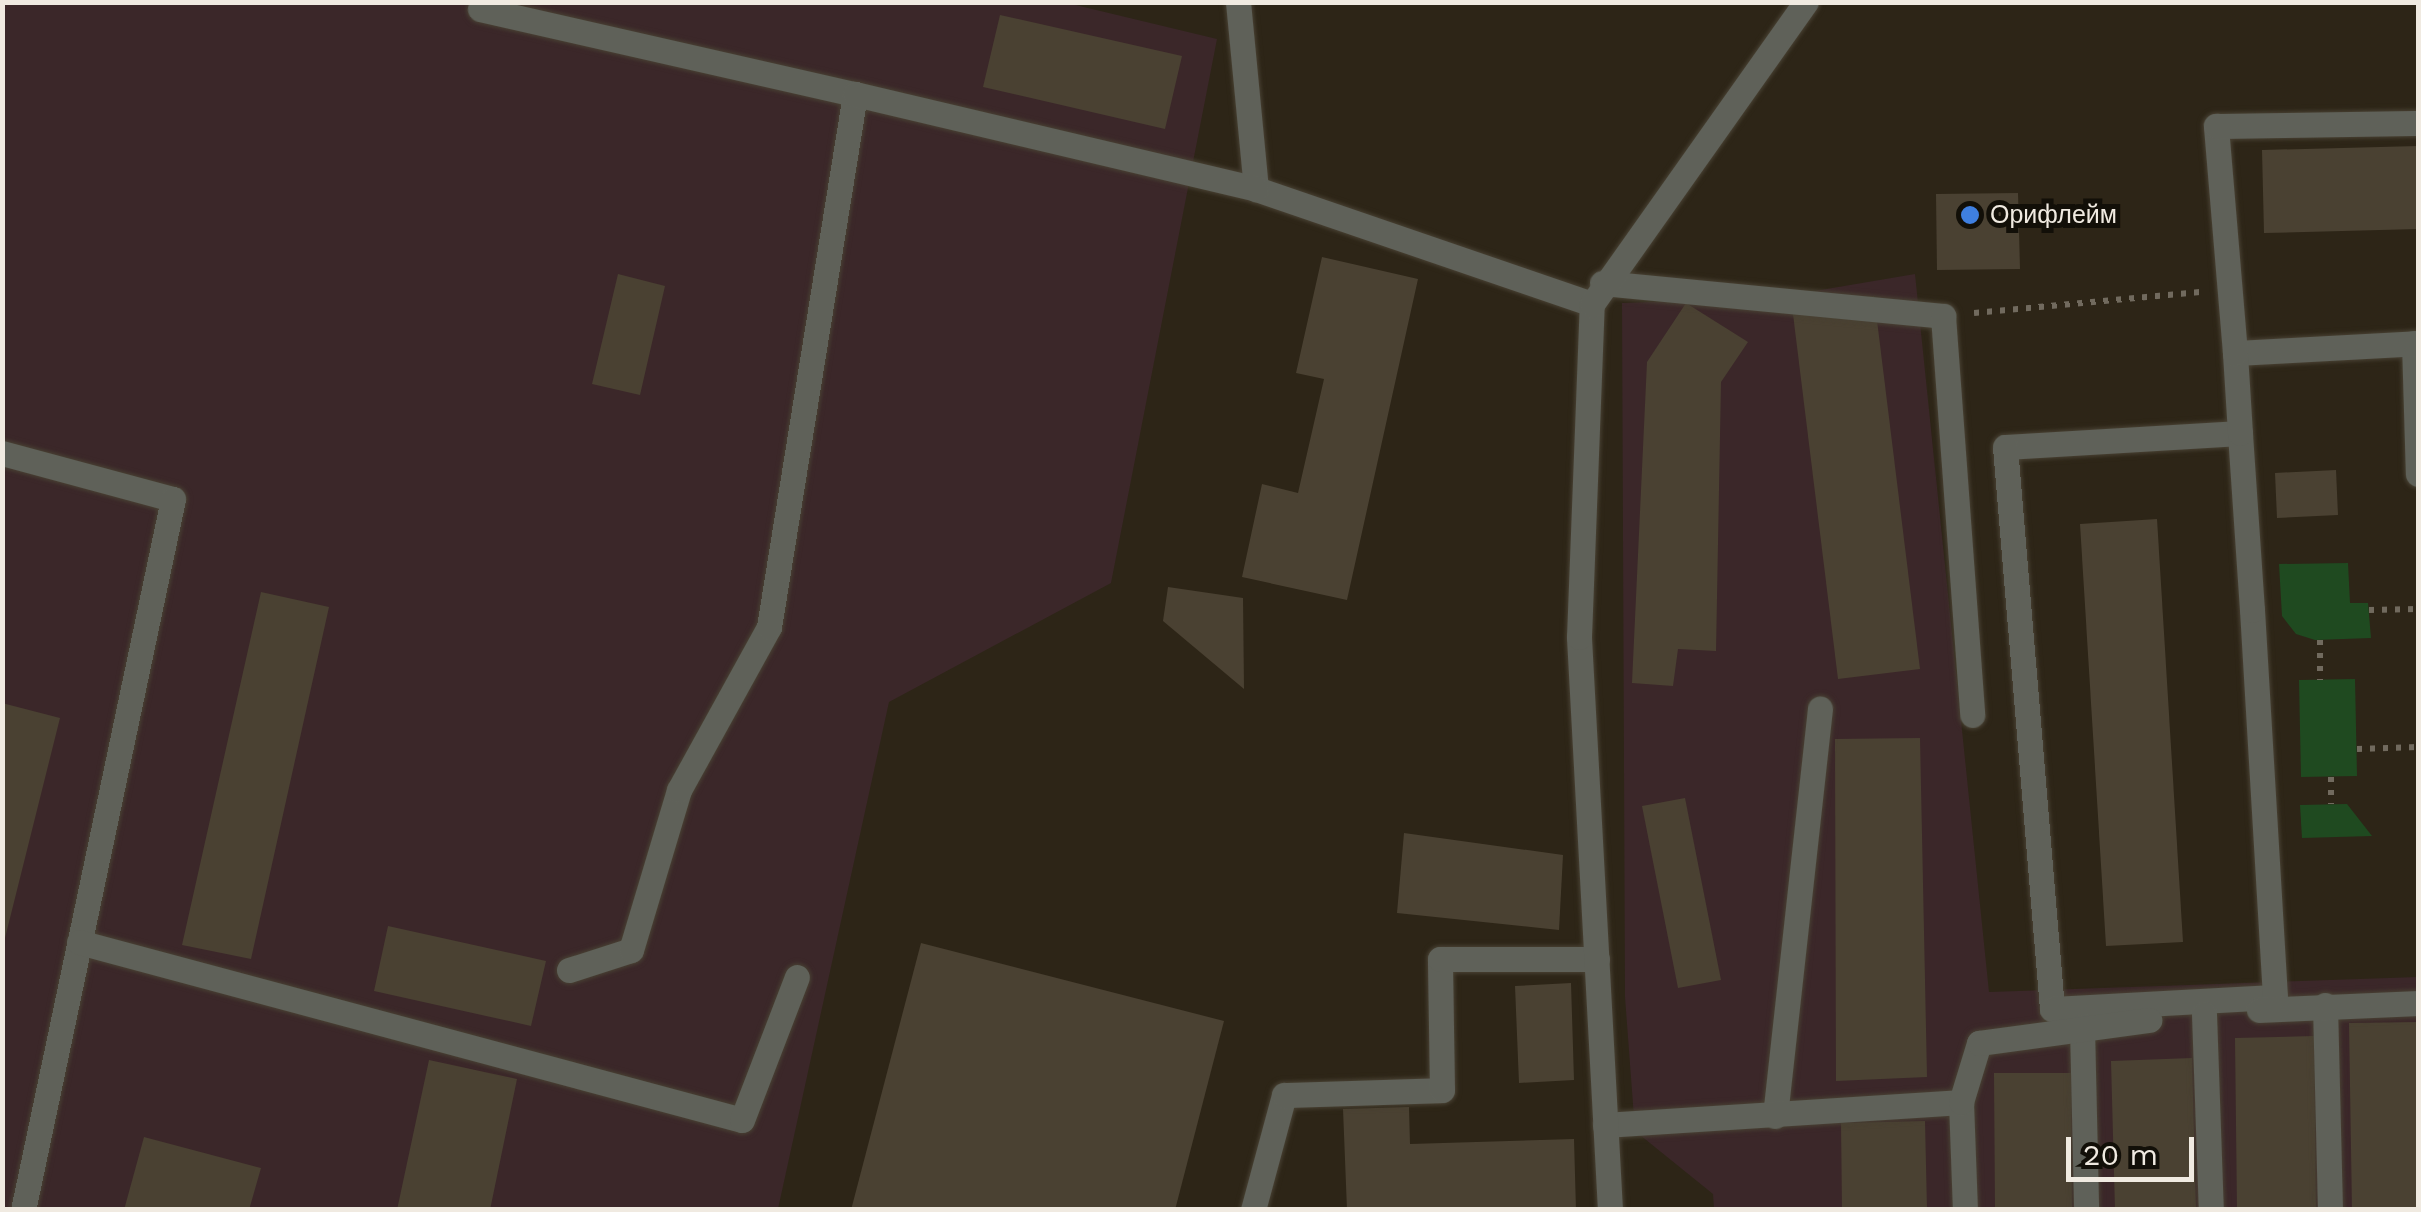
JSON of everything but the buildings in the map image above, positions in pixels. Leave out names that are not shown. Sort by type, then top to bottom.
[{"type":"lane","points":[[1238,2],[1256,189]]},
{"type":"lane","points":[[1610,1210],[1578,637],[1597,294],[1806,2]]},
{"type":"lane","points":[[480,9],[1256,189],[1597,294],[1942,316],[1972,716]]},
{"type":"lane","points":[[570,970],[631,950],[678,790],[769,627],[855,94]]},
{"type":"lane","points":[[2275,998],[2240,434],[2216,126],[2418,123]]},
{"type":"lane","points":[[2234,353],[2416,343],[2418,474]]},
{"type":"lane","points":[[2240,434],[2004,447],[2052,1010],[2418,987]]},
{"type":"lane","points":[[2,453],[173,499],[23,1210]]},
{"type":"lane","points":[[1775,1116],[1820,708]]},
{"type":"lane","points":[[80,942],[742,1120],[797,977]]},
{"type":"lane","points":[[1252,1210],[1284,1094],[1442,1090],[1440,959],[1597,960]]},
{"type":"lane","points":[[1965,1210],[1961,1102],[1979,1043],[2204,1014],[2325,1004],[2418,1004]]},
{"type":"lane","points":[[2325,1004],[2330,1210]]},
{"type":"lane","points":[[2204,1014],[2211,1210]]},
{"type":"lane","points":[[2082,1027],[2086,1210]]},
{"type":"lane","points":[[1605,1125],[1961,1102]]},
{"type":"path","points":[[1942,316],[2227,289]]},
{"type":"path","points":[[2369,610],[2418,609]]},
{"type":"path","points":[[2320,640],[2320,680]]},
{"type":"path","points":[[2356,748],[2418,747]]},
{"type":"path","points":[[2331,777],[2331,804]]},
{"type":"shaded area","points":[[1063,2],[1217,39],[1111,583],[889,702],[778,1209],[3,1209],[2,3]]},
{"type":"shaded area","points":[[1915,274],[1989,992],[2418,977],[2418,1209],[1714,1209],[1713,1194],[1635,1131],[1625,997],[1622,303],[1773,298]]},
{"type":"green space","points":[[2348,563],[2350,603],[2368,603],[2371,638],[2315,640],[2296,634],[2282,616],[2279,564]]},
{"type":"green space","points":[[2355,679],[2357,776],[2301,777],[2299,680]]},
{"type":"green space","points":[[2347,804],[2372,836],[2302,838],[2300,805]]},
{"type":"place","name":"Орифлейм","points":[[1970,215]]}]
